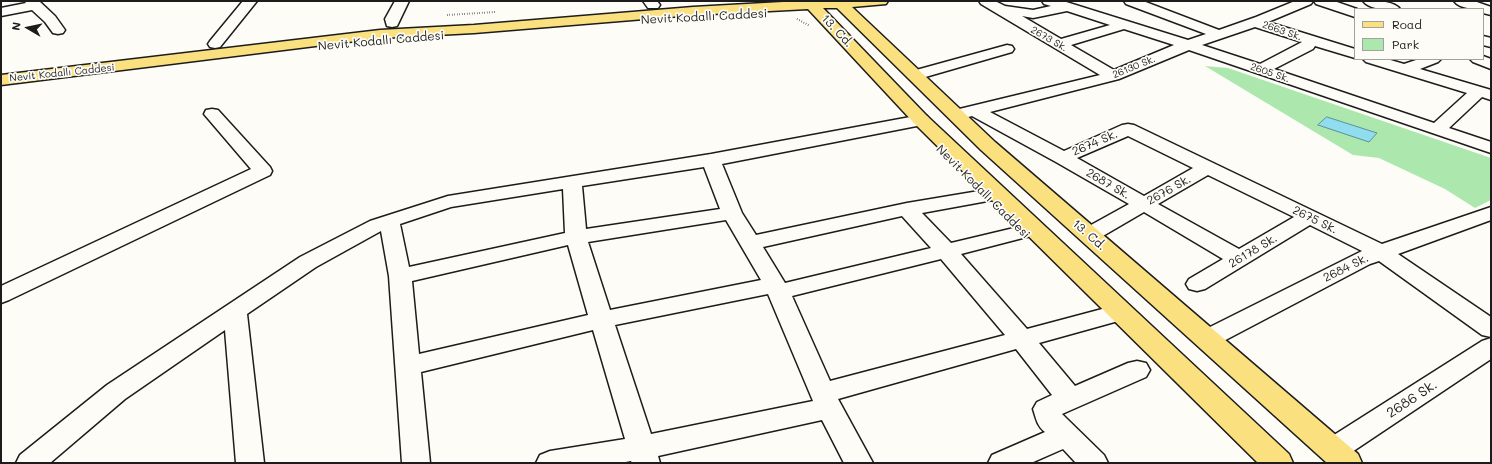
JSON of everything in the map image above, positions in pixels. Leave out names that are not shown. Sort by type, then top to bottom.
[{"type":"main road","name":"Nevit Kodallı Caddesi","points":[[3,79],[215,44],[392,23],[652,3],[718,1]]},
{"type":"main road","name":"Nevit Kodallı Caddesi","points":[[3,79],[380,34],[474,29],[810,3],[847,4],[881,1]]},
{"type":"main road","points":[[869,30],[863,17],[868,7],[886,1]]},
{"type":"main road","name":"13. Cd.","points":[[810,3],[921,120],[1278,463]]},
{"type":"main road","name":"13. Cd.","points":[[847,4],[869,30],[915,75],[966,113],[988,146],[1340,457]]},
{"type":"main road","points":[[847,4],[843,20],[866,42],[887,48]]},
{"type":"street","points":[[215,44],[250,1]]},
{"type":"street","points":[[392,23],[392,19],[402,1]]},
{"type":"street","name":"2605 Sk.","points":[[1049,1],[1188,45],[1491,148]]},
{"type":"street","points":[[1131,1],[1218,34]]},
{"type":"street","name":"26130 Sk.","points":[[966,113],[1113,76],[1188,45],[1254,22],[1306,1]]},
{"type":"street","points":[[1322,1],[1354,13]]},
{"type":"street","points":[[1370,1],[1390,8]]},
{"type":"street","points":[[1461,1],[1482,8]]},
{"type":"street","points":[[1,12],[33,3],[50,19],[58,30]]},
{"type":"street","points":[[992,5],[1033,14],[1066,7]]},
{"type":"street","name":"2673 Sk.","points":[[992,5],[1113,76]]},
{"type":"street","name":"2663 Sk.","points":[[1254,22],[1354,54]]},
{"type":"street","points":[[1059,44],[1124,25]]},
{"type":"street","points":[[1260,70],[1308,46],[1310,41]]},
{"type":"street","points":[[915,75],[1007,49]]},
{"type":"street","points":[[1374,60],[1485,93]]},
{"type":"street","points":[[1405,69],[1430,60]]},
{"type":"street","points":[[1481,60],[1491,64]]},
{"type":"street","points":[[1437,130],[1485,93]]},
{"type":"street","name":"2687 Sk.","points":[[966,113],[1063,158],[1240,259]]},
{"type":"street","points":[[1,295],[263,171],[212,114]]},
{"type":"street","points":[[30,463],[116,392],[308,262],[377,225],[448,202],[711,160],[921,120]]},
{"type":"street","name":"2674 Sk.","points":[[1063,158],[1128,129]]},
{"type":"street","name":"2675 Sk.","points":[[1128,129],[1381,252],[1491,329]]},
{"type":"street","points":[[711,160],[732,213],[777,289],[826,400],[859,463]]},
{"type":"street","name":"2676 Sk.","points":[[1088,235],[1207,168]]},
{"type":"street","points":[[572,182],[576,237],[643,455]]},
{"type":"street","points":[[750,243],[907,209],[998,194]]},
{"type":"street","points":[[907,209],[947,251],[1022,338],[1070,399]]},
{"type":"street","points":[[400,276],[576,237],[732,213]]},
{"type":"street","name":"2684 Sk.","points":[[1207,339],[1362,259],[1491,213]]},
{"type":"street","name":"26178 Sk.","points":[[1197,284],[1309,217]]},
{"type":"street","points":[[390,221],[400,276],[416,463]]},
{"type":"street","points":[[408,366],[602,320],[777,289],[1035,230]]},
{"type":"street","points":[[235,311],[250,463]]},
{"type":"street","points":[[550,463],[643,455],[826,400],[1022,338],[1121,312]]},
{"type":"street","name":"2686 Sk.","points":[[1340,457],[1491,347]]},
{"type":"street","points":[[1094,463],[1067,435],[1050,421],[1048,409],[1136,370]]},
{"type":"street","points":[[1002,463],[1067,435]]},
{"type":"path","points":[[795,19],[813,29]]},
{"type":"green space","points":[[1205,66],[1228,68],[1491,158],[1491,200],[1475,208],[1445,189],[1379,158],[1353,155]]},
{"type":"water","points":[[1327,117],[1377,133],[1369,142],[1318,125]]}]
